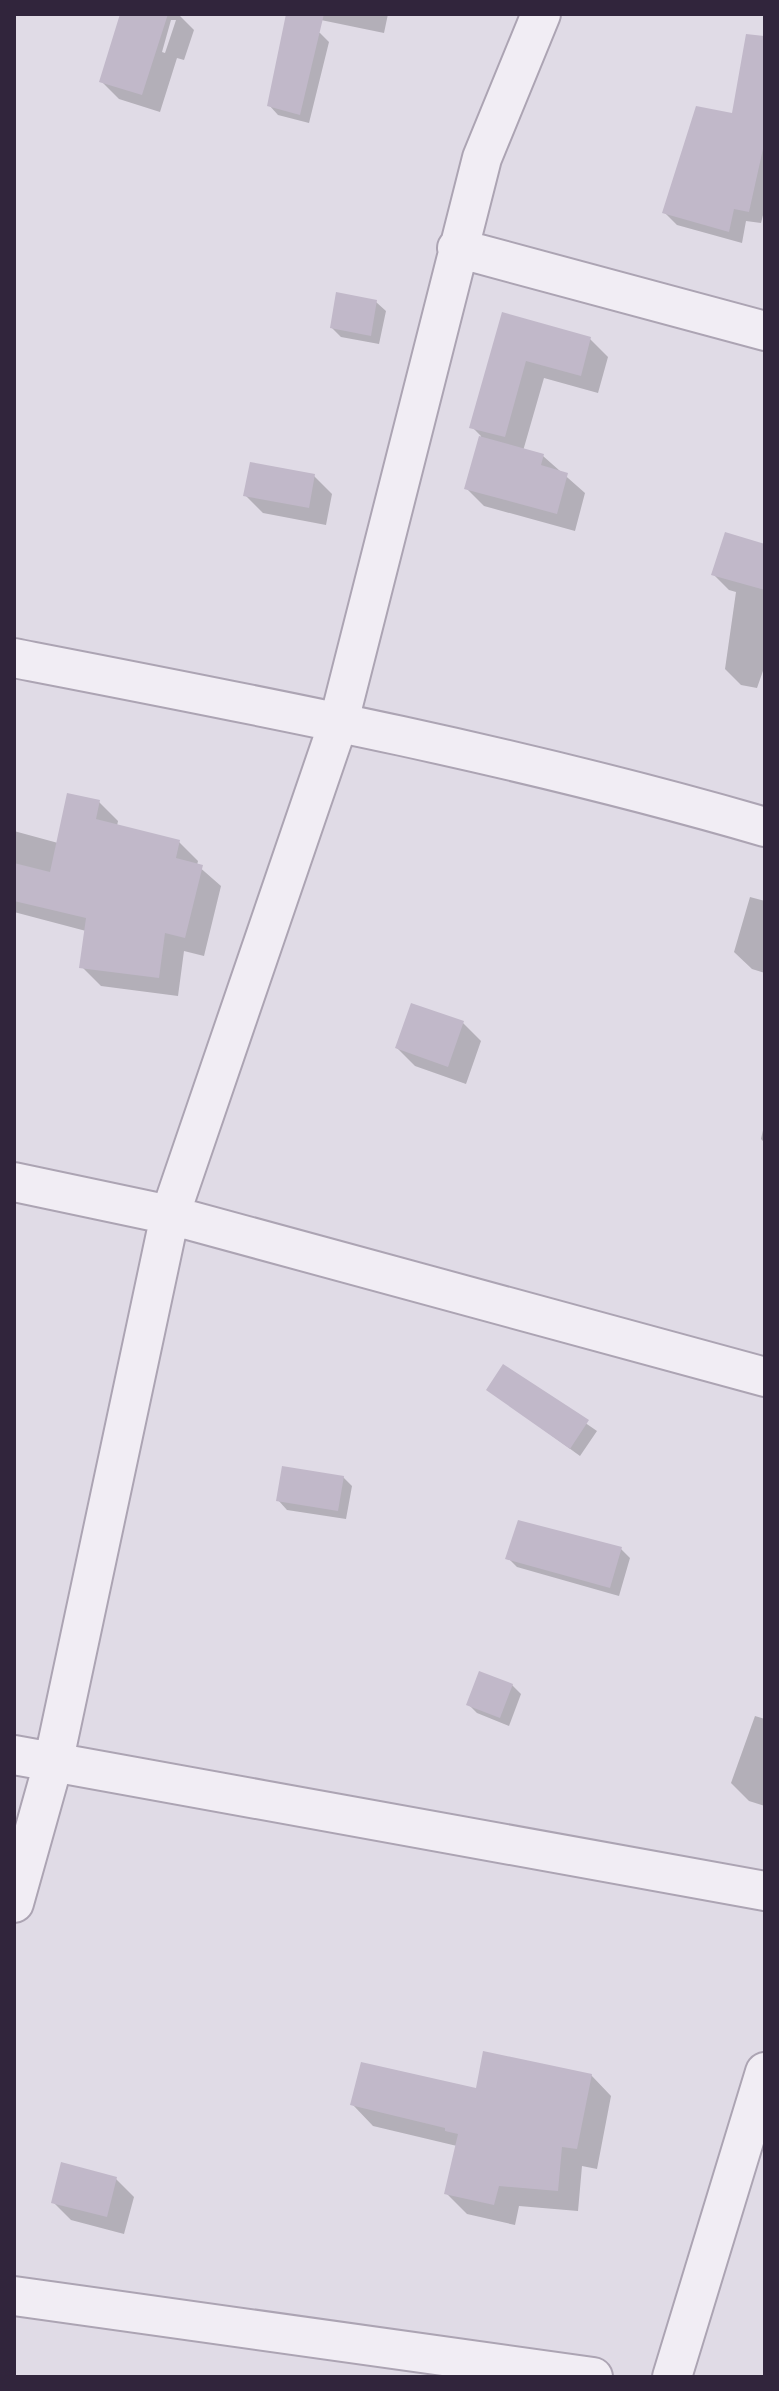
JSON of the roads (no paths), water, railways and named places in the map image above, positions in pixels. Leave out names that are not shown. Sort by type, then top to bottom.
[{"type":"street","points":[[14,1903],[53,1764],[170,1215],[339,721],[482,158],[541,14]]},
{"type":"street","points":[[457,248],[765,331]]},
{"type":"street","points":[[14,658],[339,721],[629,787],[765,827]]},
{"type":"street","points":[[14,1182],[170,1215],[765,1377]]},
{"type":"street","points":[[14,1755],[765,1891]]},
{"type":"street","points":[[672,2377],[765,2072]]},
{"type":"street","points":[[14,2296],[593,2377]]}]
